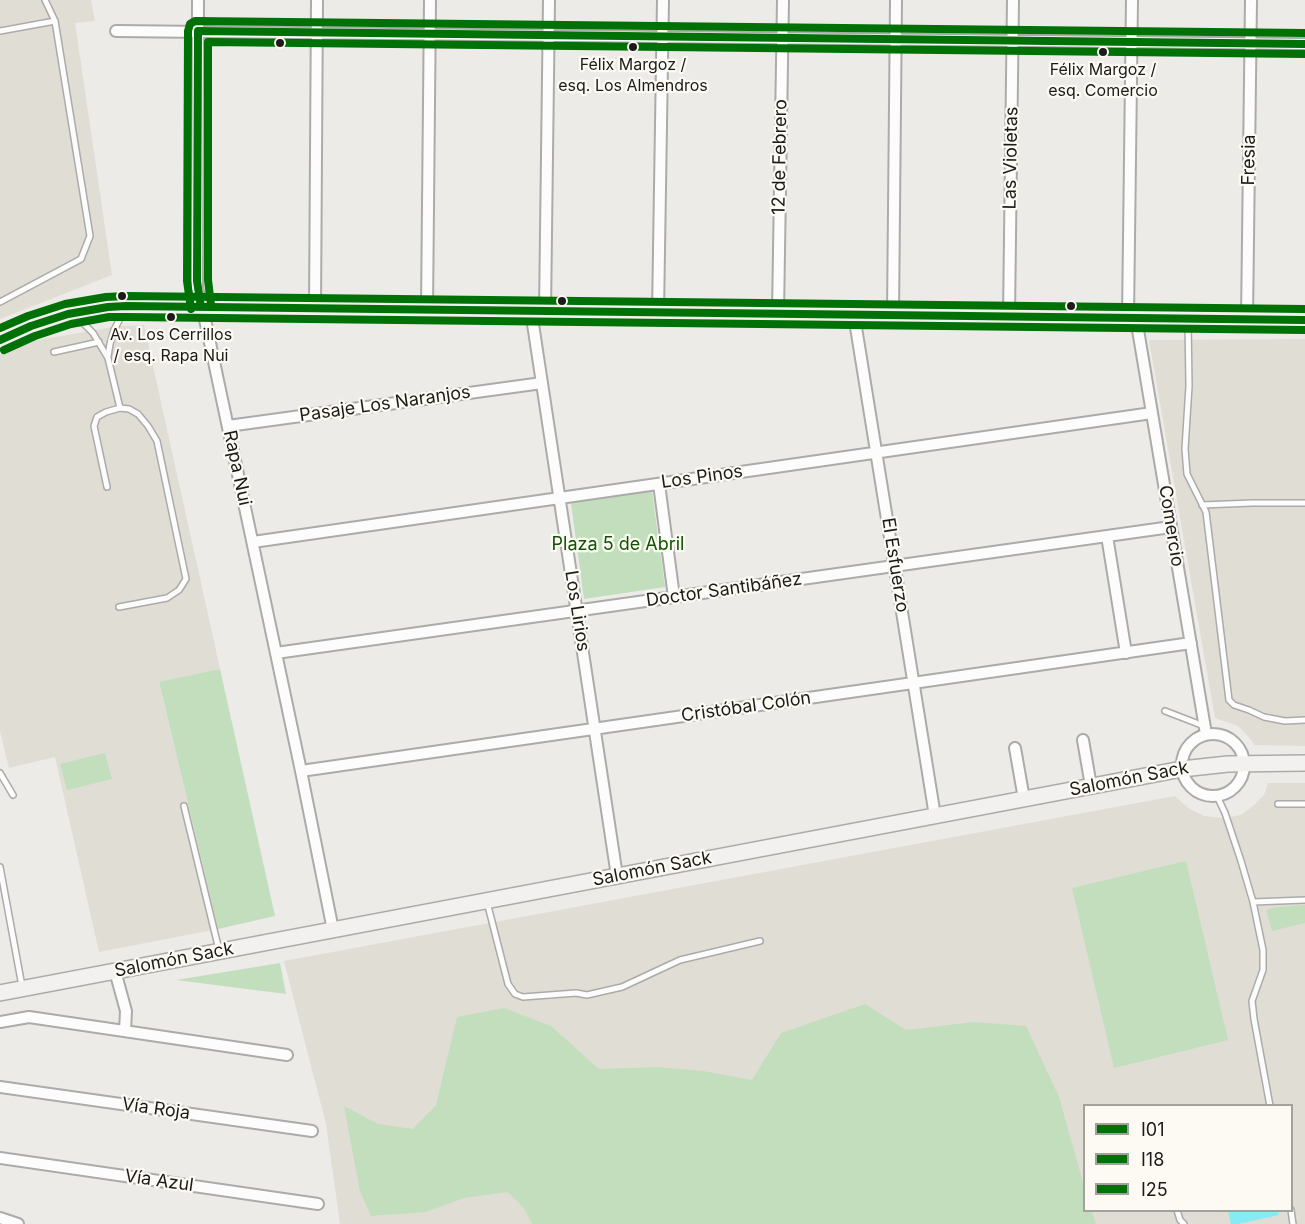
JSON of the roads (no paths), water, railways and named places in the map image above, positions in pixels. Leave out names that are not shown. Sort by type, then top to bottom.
[{"type":"street","name":"Rapa Nui","points":[[198,0],[197,281],[333,930]]},
{"type":"street","points":[[315,309],[317,0]]},
{"type":"street","points":[[426,310],[430,0]]},
{"type":"street","name":"Los Lirios","points":[[549,0],[538,311],[542,383],[617,876]]},
{"type":"street","points":[[658,313],[663,0]]},
{"type":"street","name":"12 de Febrero","points":[[778,314],[783,0]]},
{"type":"street","points":[[893,315],[896,0]]},
{"type":"street","name":"Las Violetas","points":[[1009,316],[1013,0]]},
{"type":"street","name":"Comercio","points":[[1132,0],[1132,318],[1152,413],[1205,730]]},
{"type":"street","name":"Fresia","points":[[1247,319],[1251,0]]},
{"type":"street","points":[[116,31],[1305,44]]},
{"type":"street","points":[[0,340],[31,326],[73,313],[126,306],[1305,320]]},
{"type":"street","name":"El Esfuerzo","points":[[854,315],[935,816]]},
{"type":"street","name":"Pasaje Los Naranjos","points":[[228,426],[542,383]]},
{"type":"street","name":"Los Pinos","points":[[253,542],[1152,413]]},
{"type":"street","points":[[658,484],[674,597]]},
{"type":"street","name":"Doctor Santibáñez","points":[[276,653],[1171,527]]},
{"type":"street","points":[[1107,536],[1126,653]]},
{"type":"street","name":"Cristóbal Colón","points":[[301,771],[1191,643]]},
{"type":"street","points":[[1205,730],[1232,739],[1241,750],[1245,763],[1242,776],[1235,787],[1230,792],[1217,796],[1197,791],[1187,782],[1182,769],[1185,750],[1205,730]]},
{"type":"street","points":[[1083,740],[1091,786]]},
{"type":"street","points":[[1015,748],[1024,799]]},
{"type":"street","name":"Salomón Sack","points":[[0,993],[1182,769],[1245,763],[1305,763]]},
{"type":"street","points":[[115,971],[126,1011],[125,1031]]},
{"type":"street","points":[[0,1022],[29,1017],[287,1055]]},
{"type":"street","name":"Vía Roja","points":[[0,1087],[312,1131]]},
{"type":"street","name":"Vía Azul","points":[[0,1158],[318,1204]]},
{"type":"street","points":[[0,1218],[18,1224]]},
{"type":"lane","points":[[0,302],[81,259],[90,236],[55,21],[45,0]]},
{"type":"lane","points":[[0,31],[55,21]]},
{"type":"lane","points":[[108,358],[114,330],[126,306]]},
{"type":"lane","points":[[73,313],[99,342],[108,358],[120,408]]},
{"type":"lane","points":[[1188,318],[1186,474],[1206,512],[1229,700],[1234,705],[1264,717],[1285,721],[1305,720]]},
{"type":"lane","points":[[54,352],[99,342]]},
{"type":"lane","points":[[107,488],[94,426],[98,417],[106,412],[120,408],[129,409],[138,414],[157,441],[186,579],[179,590],[167,598],[119,607]]},
{"type":"lane","points":[[1202,505],[1305,503]]},
{"type":"lane","points":[[1165,711],[1205,730]]},
{"type":"lane","points":[[0,772],[13,795]]},
{"type":"lane","points":[[1217,796],[1241,861],[1253,902],[1263,950],[1263,970],[1252,1001],[1270,1104]]},
{"type":"lane","points":[[1278,804],[1305,804]]},
{"type":"lane","points":[[184,806],[219,951]]},
{"type":"lane","points":[[0,867],[23,988]]},
{"type":"lane","points":[[1253,902],[1305,900]]},
{"type":"lane","points":[[487,901],[508,984],[515,994],[523,997],[576,993],[587,995],[622,987],[680,960],[760,940]]},
{"type":"water","points":[[1228,1212],[1278,1212],[1279,1215],[1238,1224],[1231,1224]]},
{"type":"place","name":"Félix Margoz / esq. Los Almendros","points":[[633,47]]},
{"type":"place","name":"Félix Margoz / esq. Comercio","points":[[1103,52]]},
{"type":"place","name":"Av. Los Cerrillos / esq. Rapa Nui","points":[[171,317]]},
{"type":"park label","name":"Plaza 5 de Abril","points":[[618,545]]}]
